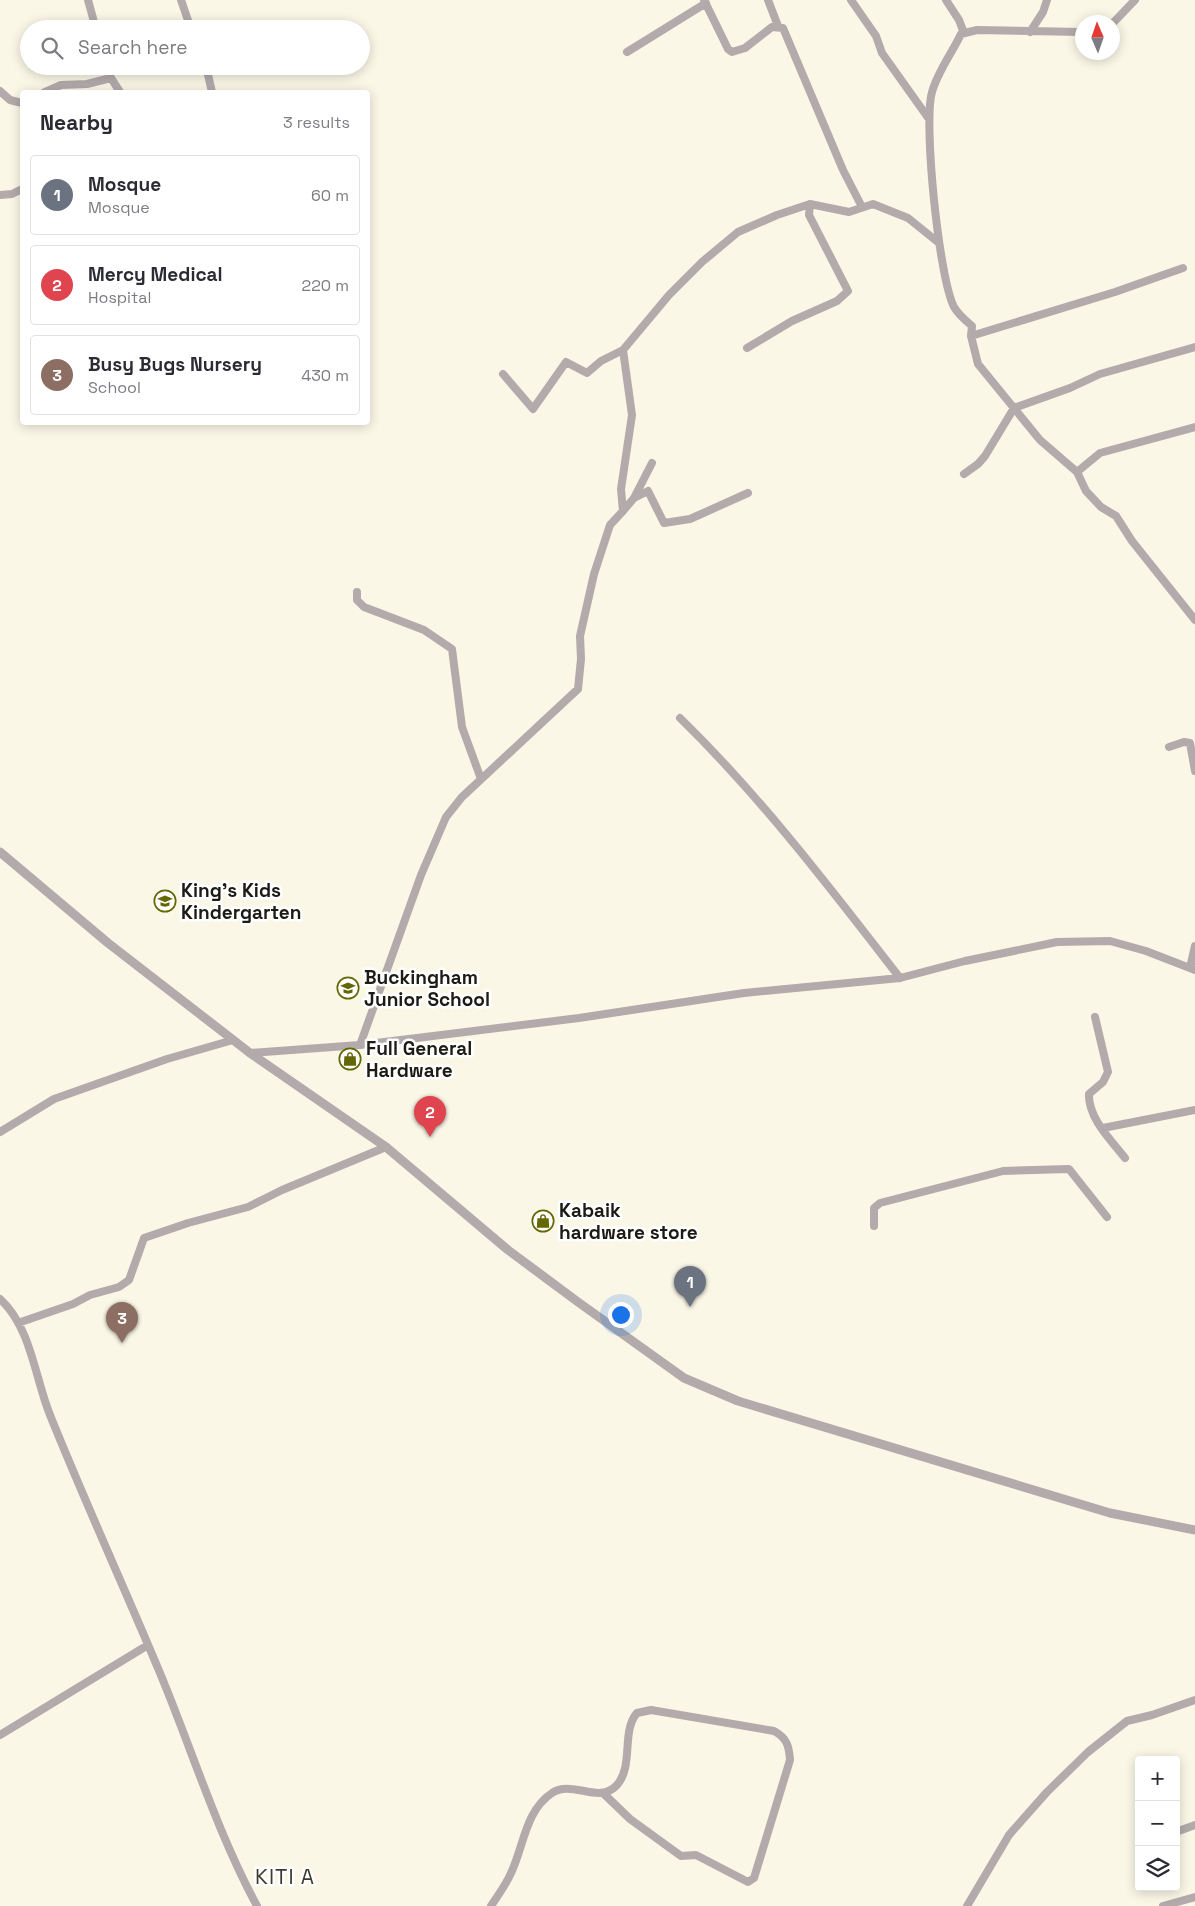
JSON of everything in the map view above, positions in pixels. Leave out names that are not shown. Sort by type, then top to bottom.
[{"type":"street","points":[[88,0],[94,20]]},
{"type":"street","points":[[180,0],[188,20]]},
{"type":"street","points":[[768,0],[778,26]]},
{"type":"street","points":[[851,0],[876,36],[882,53],[929,119]]},
{"type":"street","points":[[946,0],[959,20],[964,33]]},
{"type":"street","points":[[1030,32],[1043,12],[1047,0]]},
{"type":"street","points":[[1120,16],[1135,0]]},
{"type":"street","points":[[626,52],[705,1],[728,49],[732,52],[745,48],[772,27],[778,26],[783,28],[788,34],[844,170],[862,207]]},
{"type":"street","points":[[1075,32],[977,30],[961,34],[932,92],[929,119],[940,244],[948,290],[955,308],[972,326],[971,336],[978,364],[1040,440],[1077,472],[1086,491],[1101,507],[1116,516],[1132,541],[1195,620]]},
{"type":"street","points":[[110,75],[119,90]]},
{"type":"street","points":[[208,75],[212,90]]},
{"type":"street","points":[[49,90],[60,85],[88,84],[111,78]]},
{"type":"street","points":[[0,91],[10,100],[20,102]]},
{"type":"street","points":[[0,195],[20,191]]},
{"type":"street","points":[[503,374],[533,409],[566,362],[586,373],[623,350],[669,295],[702,262],[738,232],[777,215],[810,204],[849,212],[873,204],[908,218],[940,244]]},
{"type":"street","points":[[747,348],[792,321],[837,301],[848,291],[809,215],[810,204]]},
{"type":"street","points":[[971,336],[1071,306],[1184,268]]},
{"type":"street","points":[[964,474],[978,464],[985,456],[1014,408],[1070,388],[1100,374],[1195,347]]},
{"type":"street","points":[[623,350],[632,415],[622,489],[623,511]]},
{"type":"street","points":[[1077,472],[1100,453],[1195,427]]},
{"type":"street","points":[[360,1045],[421,875],[446,817],[481,779],[578,690],[581,659],[580,636],[594,574],[610,525],[634,498],[652,463]]},
{"type":"street","points":[[634,498],[648,491],[664,523],[690,519],[748,493]]},
{"type":"street","points":[[357,592],[356,600],[364,607],[424,630],[452,649],[462,727],[481,779]]},
{"type":"street","points":[[680,718],[720,757],[853,917],[900,978]]},
{"type":"street","points":[[1169,747],[1184,742],[1190,743],[1195,772]]},
{"type":"street","points":[[0,852],[108,943],[233,1040],[386,1147],[508,1250],[684,1378],[738,1401],[1110,1513],[1195,1530]]},
{"type":"street","points":[[250,1053],[360,1045],[579,1018],[744,993],[900,978],[965,961],[1058,942],[1110,941],[1146,951],[1192,969],[1195,946]]},
{"type":"street","points":[[1095,1017],[1108,1072],[1106,1078],[1089,1094],[1089,1102],[1091,1110],[1125,1158]]},
{"type":"street","points":[[0,1132],[54,1099],[167,1059],[233,1040]]},
{"type":"street","points":[[1103,1128],[1195,1110]]},
{"type":"street","points":[[18,1323],[73,1304],[90,1295],[119,1287],[130,1280],[144,1238],[188,1223],[248,1207],[282,1190],[386,1147]]},
{"type":"street","points":[[874,1226],[874,1208],[880,1204],[992,1174],[1042,1168],[1069,1169],[1107,1217]]},
{"type":"street","points":[[0,1299],[23,1333],[50,1414],[148,1645],[239,1872],[257,1906]]},
{"type":"street","points":[[0,1735],[148,1645]]},
{"type":"street","points":[[967,1906],[1009,1835],[1088,1752],[1127,1720],[1152,1715],[1195,1700]]},
{"type":"street","points":[[491,1906],[511,1873],[533,1811],[543,1799],[559,1789],[569,1788],[596,1794],[612,1789],[621,1779],[628,1752],[631,1723],[638,1713],[643,1710],[774,1731],[784,1736],[788,1746],[790,1760],[754,1878],[748,1882],[696,1855],[681,1856],[630,1819],[603,1793]]},
{"type":"street","points":[[1180,1831],[1195,1825]]},
{"type":"street","points":[[1163,1906],[1195,1898]]},
{"type":"place","name":"King's Kids Kindergarten","points":[[165,901]]},
{"type":"place","name":"Buckingham Junior School","points":[[348,988]]},
{"type":"place","name":"Full General Hardware","points":[[350,1059]]},
{"type":"place","name":"Mercy Medical","points":[[430,1137]]},
{"type":"place","name":"Kabaik hardware store","points":[[543,1221]]},
{"type":"place","name":"Mosque","points":[[690,1307]]},
{"type":"place","name":"Busy Bugs Nursery","points":[[122,1343]]},
{"type":"district","name":"KITI A","points":[[285,1877]]}]
